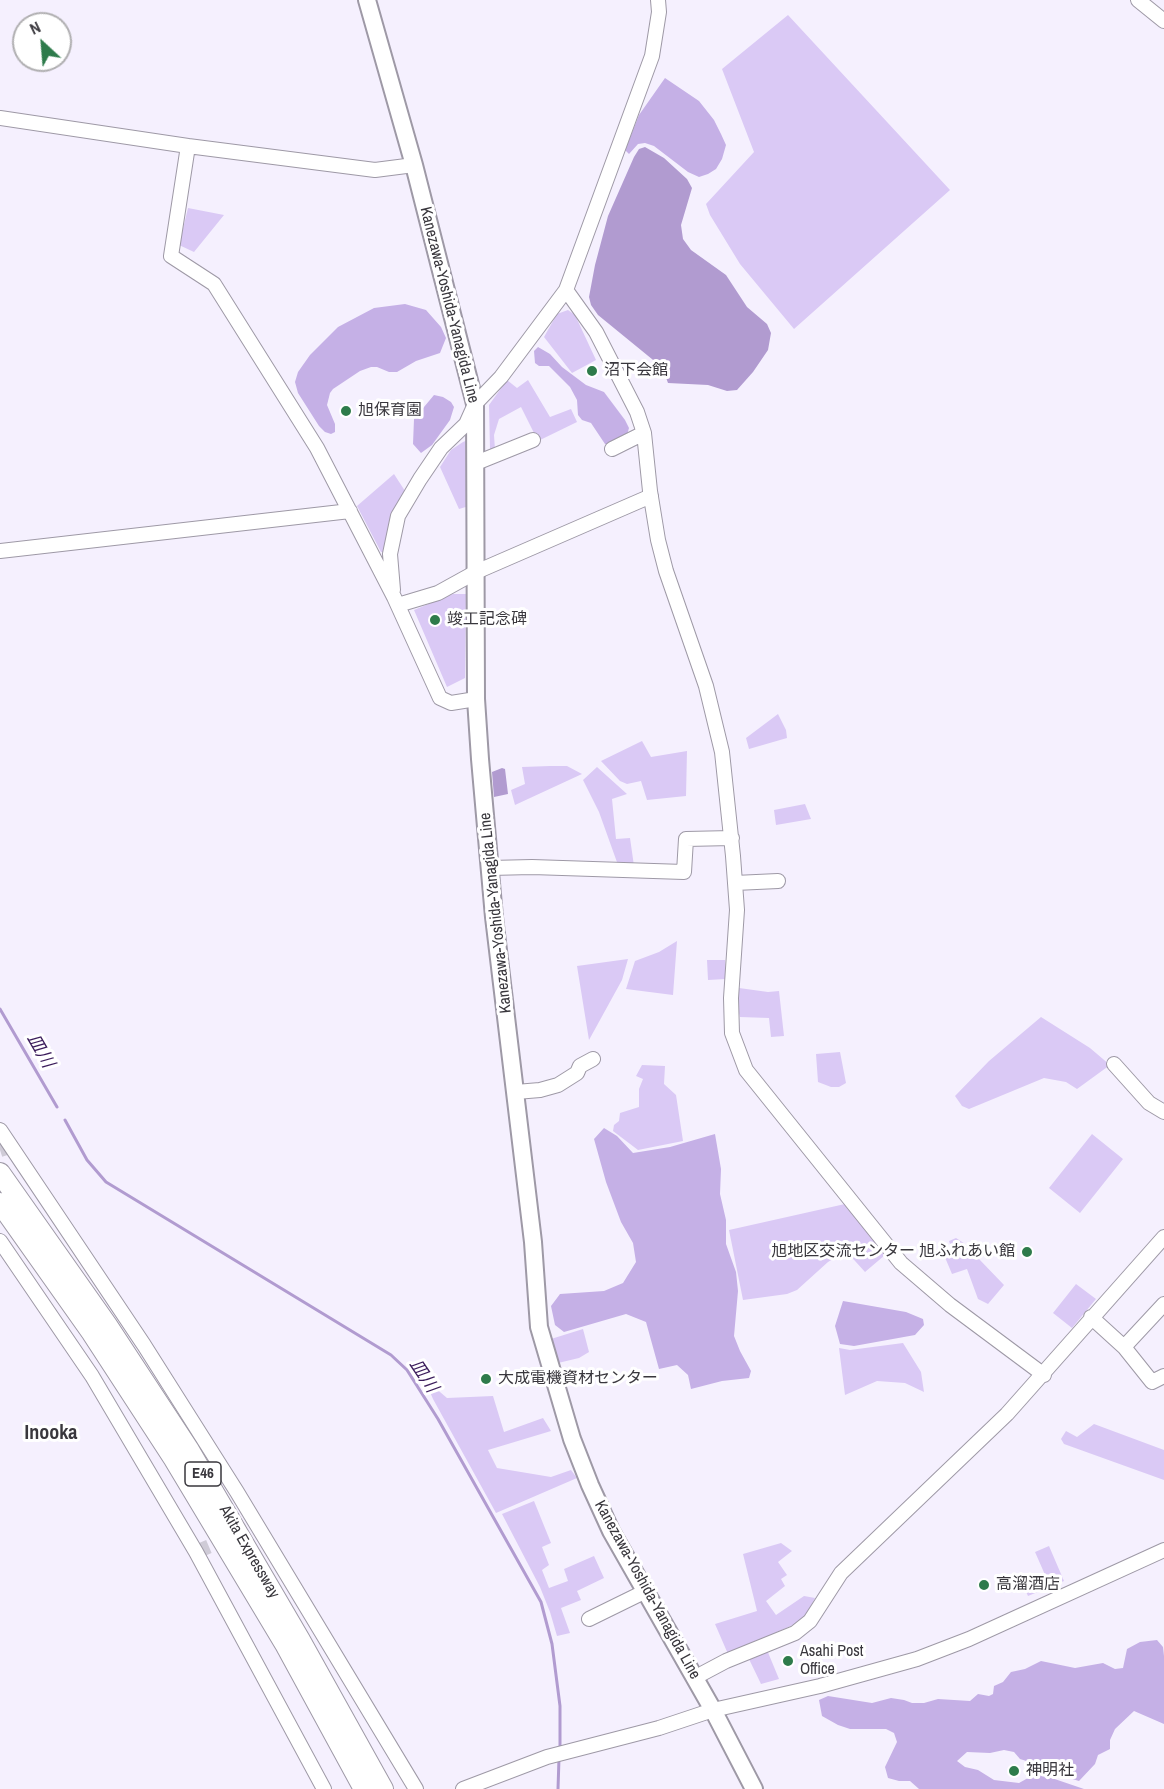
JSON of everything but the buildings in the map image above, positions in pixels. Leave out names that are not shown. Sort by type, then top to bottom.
[{"type":"highway","name":"Akita Expressway","points":[[0,1173],[107,1325],[189,1450],[300,1640],[383,1789]]},
{"type":"highway","name":"Akita Expressway","points":[[0,1203],[92,1333],[174,1459],[285,1644],[364,1789]]},
{"type":"main road","name":"Kanezawa-Yoshida-Yanagida Line","points":[[367,0],[414,165],[475,404],[476,699],[490,868],[533,1242],[539,1327],[572,1439],[611,1531],[713,1710],[754,1789]]},
{"type":"street","points":[[396,601],[390,554],[398,516],[441,448],[466,424],[475,404],[501,377],[566,290],[652,56],[659,12],[658,0]]},
{"type":"street","points":[[1138,0],[1164,21]]},
{"type":"street","points":[[0,118],[188,146],[375,170],[414,165]]},
{"type":"street","points":[[188,146],[171,256],[214,284],[317,448],[396,601],[440,698],[451,703],[476,699]]},
{"type":"street","points":[[566,290],[596,332],[637,412],[644,433],[658,540],[666,571],[706,687],[722,752],[735,883],[732,1033],[746,1070],[901,1263],[950,1305],[1044,1374]]},
{"type":"street","points":[[612,449],[644,433]]},
{"type":"street","points":[[476,463],[533,440]]},
{"type":"street","points":[[396,601],[438,593],[476,572],[651,496]]},
{"type":"street","points":[[0,551],[350,511]]},
{"type":"street","points":[[490,868],[532,867],[684,872],[686,839],[732,838]]},
{"type":"street","points":[[735,883],[777,881]]},
{"type":"street","points":[[516,1092],[540,1090],[558,1085],[577,1072],[580,1066],[593,1059]]},
{"type":"street","points":[[1114,1064],[1149,1103],[1164,1112]]},
{"type":"street","points":[[0,1130],[144,1345],[237,1492],[416,1789]]},
{"type":"street","points":[[694,1678],[795,1633],[810,1621],[841,1574],[1007,1414],[1164,1237]]},
{"type":"street","points":[[0,1241],[92,1376],[196,1552],[324,1789]]},
{"type":"street","points":[[1124,1347],[1164,1304]]},
{"type":"street","points":[[1091,1317],[1124,1347],[1152,1382],[1164,1376]]},
{"type":"street","points":[[463,1789],[547,1757],[659,1728],[713,1710],[820,1686],[917,1659],[969,1639],[1164,1550]]},
{"type":"street","points":[[589,1618],[644,1592]]},
{"type":"shaded area","points":[[788,15],[950,190],[794,329],[740,264],[710,215],[706,204],[754,152],[722,69]]},
{"type":"shaded area","points":[[665,78],[699,101],[714,120],[726,145],[716,169],[708,174],[699,177],[688,172],[654,146],[645,143],[638,144],[629,154],[625,150],[639,115]]},
{"type":"shaded area","points":[[645,147],[664,158],[687,179],[692,188],[681,225],[683,239],[691,250],[726,275],[747,307],[767,324],[771,333],[768,350],[737,390],[727,391],[708,385],[668,383],[658,364],[598,315],[591,305],[589,297],[595,265],[608,216],[634,157],[639,149]]},
{"type":"shaded area","points":[[188,208],[224,215],[194,252],[179,245]]},
{"type":"shaded area","points":[[405,304],[426,310],[441,327],[446,338],[440,353],[416,361],[397,372],[371,367],[360,371],[333,389],[327,405],[335,424],[335,432],[331,434],[325,432],[298,393],[295,382],[298,372],[310,355],[338,327],[374,308]]},
{"type":"shaded area","points":[[568,310],[575,315],[596,360],[572,373],[544,337],[557,314]]},
{"type":"shaded area","points":[[538,347],[550,354],[562,367],[586,385],[604,392],[625,420],[629,428],[627,435],[612,444],[605,444],[591,423],[582,420],[578,415],[577,400],[570,387],[549,366],[539,366],[535,363],[534,351]]},
{"type":"shaded area","points":[[507,380],[517,388],[528,380],[550,417],[571,409],[577,422],[538,441],[521,407],[499,419],[494,435],[495,450],[490,450],[489,405]]},
{"type":"shaded area","points":[[434,395],[443,397],[454,407],[450,420],[432,445],[421,453],[413,444],[414,419]]},
{"type":"shaded area","points":[[468,440],[469,506],[459,509],[440,467],[451,450]]},
{"type":"shaded area","points":[[394,474],[405,491],[384,552],[381,552],[357,506]]},
{"type":"shaded area","points":[[453,594],[466,594],[465,678],[447,687],[414,610]]},
{"type":"shaded area","points":[[778,714],[786,730],[787,738],[749,749],[746,738]]},
{"type":"shaded area","points":[[642,741],[651,757],[687,751],[686,796],[647,800],[641,781],[627,784],[620,781],[601,761]]},
{"type":"shaded area","points":[[567,766],[582,774],[515,805],[511,790],[525,784],[522,767]]},
{"type":"shaded area","points":[[597,767],[627,794],[612,799],[616,839],[630,838],[634,866],[618,865],[599,812],[583,780]]},
{"type":"shaded area","points":[[505,769],[508,794],[494,797],[492,772]]},
{"type":"shaded area","points":[[805,804],[811,819],[776,825],[774,810]]},
{"type":"shaded area","points":[[677,941],[673,995],[626,989],[635,961],[659,952]]},
{"type":"shaded area","points":[[628,959],[622,980],[589,1040],[577,966]]},
{"type":"shaded area","points":[[707,960],[725,960],[726,979],[708,980]]},
{"type":"shaded area","points":[[739,988],[768,992],[779,991],[784,1036],[771,1037],[769,1018],[740,1017],[737,1005]]},
{"type":"shaded area","points":[[1041,1017],[1090,1048],[1110,1065],[1077,1089],[1066,1082],[1044,1078],[969,1109],[962,1106],[955,1096],[989,1061]]},
{"type":"shaded area","points":[[840,1052],[846,1083],[839,1087],[831,1087],[818,1082],[816,1054]]},
{"type":"shaded area","points":[[642,1065],[665,1066],[664,1084],[676,1095],[683,1141],[638,1150],[613,1131],[614,1125],[619,1121],[620,1113],[639,1107],[639,1089],[643,1079],[636,1076]]},
{"type":"shaded area","points":[[604,1128],[617,1136],[633,1153],[670,1147],[715,1134],[721,1169],[720,1194],[726,1220],[726,1244],[736,1272],[738,1291],[734,1336],[751,1371],[749,1378],[722,1381],[691,1389],[688,1375],[677,1365],[659,1369],[646,1322],[626,1314],[564,1332],[555,1325],[551,1306],[560,1294],[604,1291],[623,1283],[636,1262],[633,1243],[621,1222],[606,1182],[594,1139]]},
{"type":"shaded area","points":[[1092,1134],[1123,1159],[1080,1213],[1049,1188]]},
{"type":"shaded area","points":[[845,1204],[885,1255],[865,1272],[846,1251],[828,1262],[797,1290],[787,1294],[743,1300],[729,1230]]},
{"type":"shaded area","points":[[956,1238],[982,1255],[979,1259],[1004,1285],[988,1304],[978,1299],[967,1269],[952,1274],[944,1255],[953,1253],[949,1241]]},
{"type":"shaded area","points":[[1076,1284],[1096,1299],[1072,1328],[1053,1313]]},
{"type":"shaded area","points":[[843,1301],[906,1312],[923,1319],[924,1325],[915,1335],[854,1346],[840,1344],[835,1326]]},
{"type":"shaded area","points":[[583,1329],[589,1352],[579,1358],[558,1363],[551,1339]]},
{"type":"shaded area","points":[[903,1343],[921,1372],[924,1392],[905,1383],[877,1381],[845,1395],[839,1348],[850,1350]]},
{"type":"shaded area","points":[[433,1386],[447,1398],[493,1396],[504,1432],[543,1418],[551,1431],[488,1450],[497,1468],[551,1477],[571,1470],[577,1478],[496,1513],[433,1399],[430,1392]]},
{"type":"shaded area","points":[[1094,1424],[1164,1450],[1164,1480],[1064,1444],[1061,1439],[1066,1431],[1077,1437]]},
{"type":"shaded area","points":[[534,1501],[551,1543],[542,1547],[549,1565],[542,1570],[549,1588],[568,1581],[564,1569],[594,1556],[604,1578],[577,1591],[581,1600],[561,1608],[570,1633],[557,1636],[540,1587],[502,1514]]},
{"type":"shaded area","points":[[781,1543],[792,1551],[778,1562],[787,1575],[781,1579],[785,1586],[766,1601],[776,1615],[804,1596],[815,1598],[807,1614],[795,1624],[728,1654],[715,1624],[757,1611],[743,1554]]},
{"type":"shaded area","points":[[1049,1546],[1064,1581],[1028,1596],[1024,1587],[1046,1577],[1035,1552]]},
{"type":"shaded area","points":[[1157,1640],[1163,1647],[1164,1656],[1164,1724],[1134,1711],[1115,1729],[1110,1740],[1110,1749],[1098,1755],[1095,1764],[1079,1781],[1066,1777],[1058,1771],[1020,1759],[1014,1752],[1004,1750],[990,1753],[967,1752],[957,1761],[994,1780],[1019,1783],[1037,1773],[1084,1789],[919,1789],[910,1781],[888,1778],[885,1767],[897,1742],[894,1733],[886,1729],[850,1729],[822,1716],[819,1700],[828,1696],[872,1703],[891,1698],[912,1703],[924,1703],[938,1699],[970,1701],[978,1694],[989,1696],[993,1694],[994,1686],[1003,1682],[1011,1672],[1025,1669],[1041,1661],[1075,1668],[1103,1663],[1115,1669],[1123,1668],[1127,1649],[1140,1642]]},
{"type":"shaded area","points":[[767,1650],[779,1679],[761,1684],[748,1657]]},
{"type":"waterway","name":"皿川","points":[[0,1009],[57,1107]]},
{"type":"waterway","name":"皿川","points":[[65,1120],[87,1160],[106,1182],[391,1355],[407,1370],[438,1419],[541,1602],[552,1644],[560,1706],[560,1748]]},
{"type":"waterway","name":"皿川","points":[[558,1789],[559,1758]]},
{"type":"tunnel","points":[[0,1150],[12,1146]]},
{"type":"tunnel","points":[[196,1552],[257,1526]]},
{"type":"place","name":"沼下会館","points":[[592,371]]},
{"type":"place","name":"旭保育園","points":[[346,411]]},
{"type":"place","name":"竣工記念碑","points":[[435,620]]},
{"type":"place","name":"旭地区交流センター 旭ふれあい館","points":[[1027,1252]]},
{"type":"place","name":"大成電機資材センター","points":[[486,1379]]},
{"type":"place","name":"高溜酒店","points":[[984,1585]]},
{"type":"place","name":"Asahi Post Office","points":[[788,1661]]},
{"type":"place","name":"神明社","points":[[1014,1771]]},
{"type":"district","name":"Inooka","points":[[51,1434]]}]
